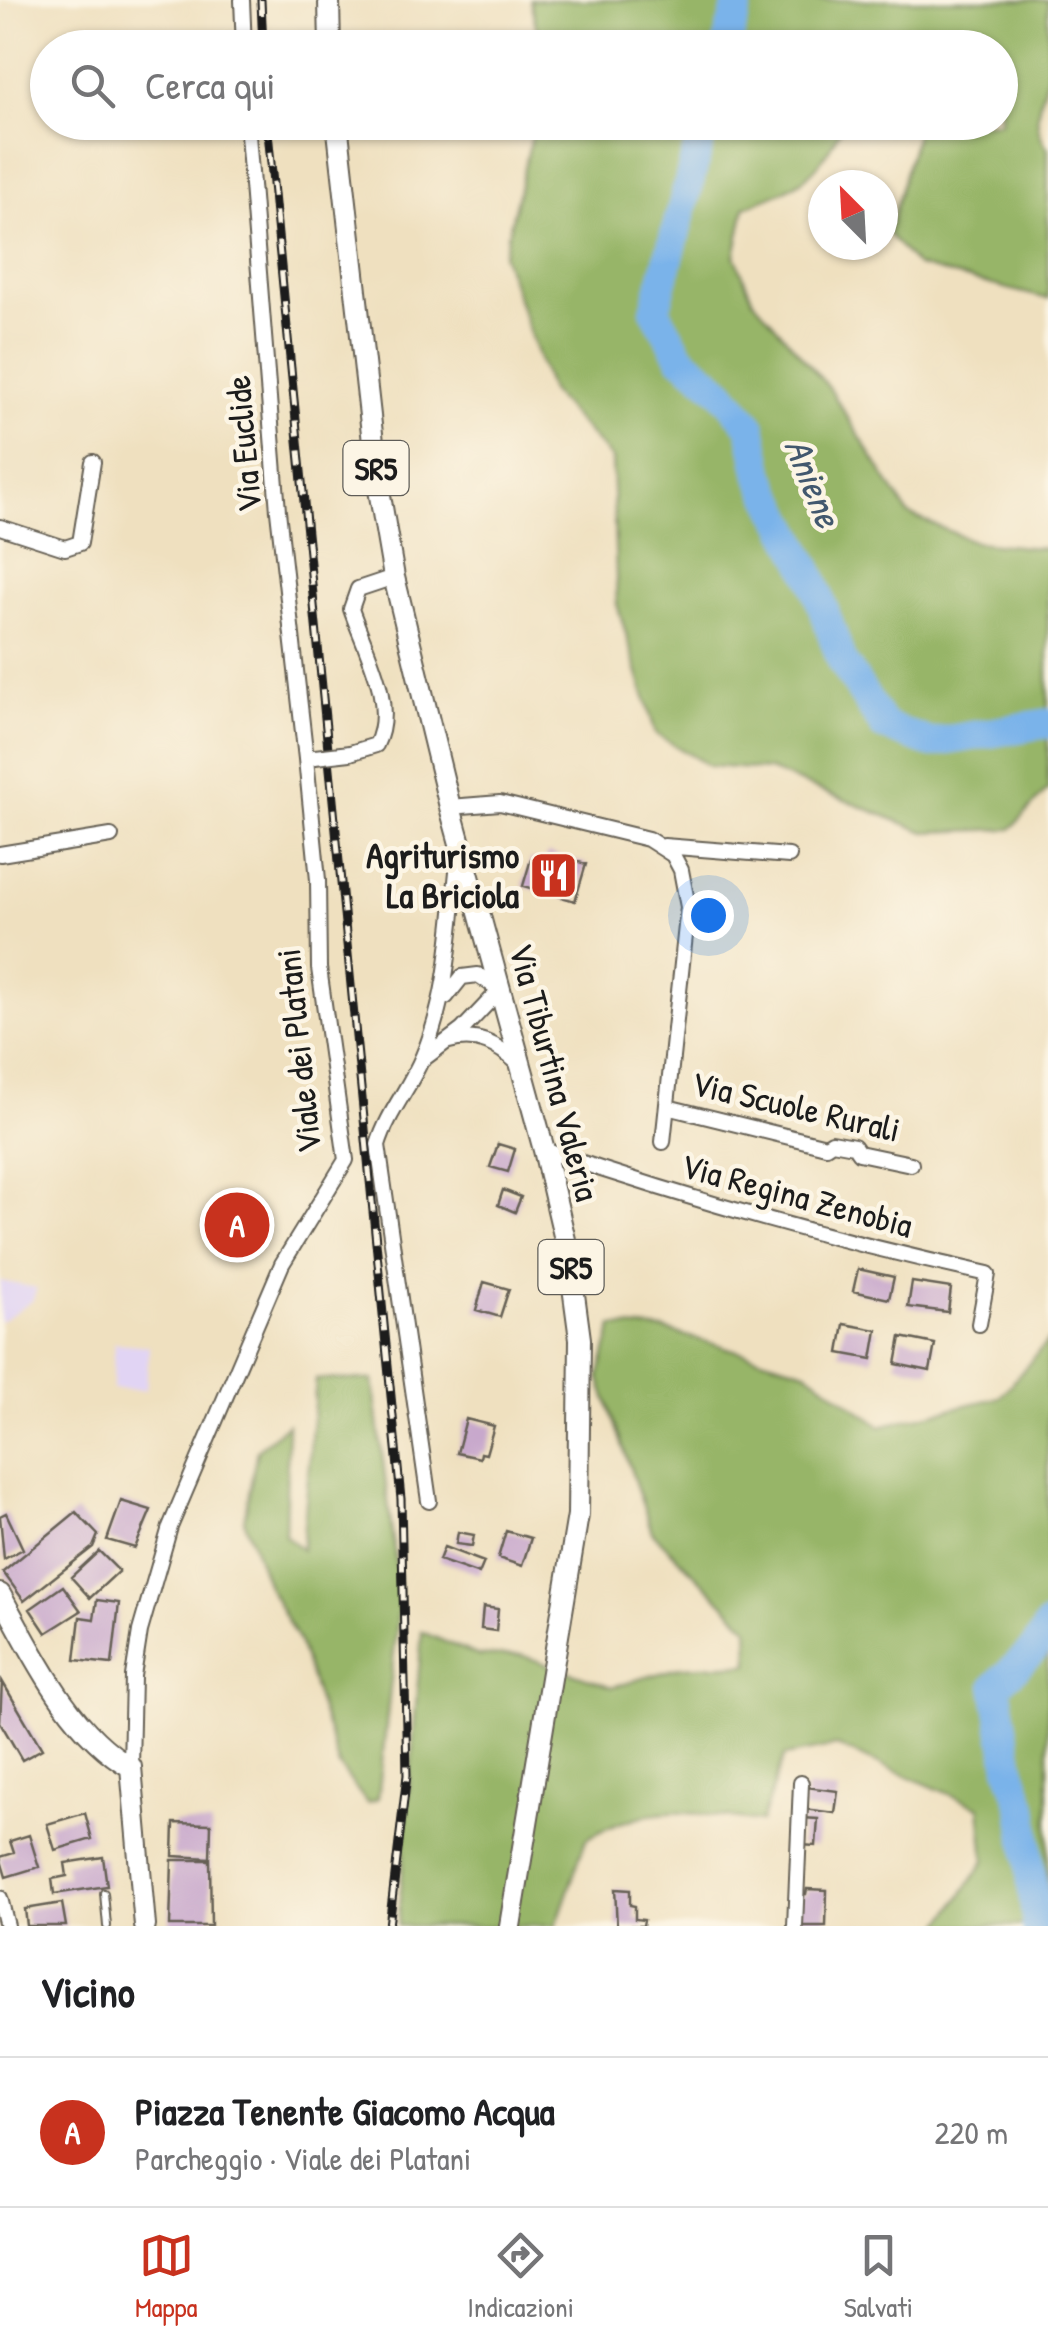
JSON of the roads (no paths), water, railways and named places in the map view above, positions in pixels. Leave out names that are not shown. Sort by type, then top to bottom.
[{"type":"main road","points":[[329,0],[330,30]]},
{"type":"main road","name":"Via Tiburtina Valeria","points":[[339,140],[375,458],[394,578],[450,806],[544,1150],[569,1257],[580,1339],[581,1476],[510,1926]]},
{"type":"main road","points":[[0,1594],[28,1646],[84,1726],[112,1756],[131,1767]]},
{"type":"main road","name":"Viale dei Platani","points":[[131,1767],[146,1926]]},
{"type":"street","points":[[242,0],[243,30]]},
{"type":"street","name":"Via Euclide","points":[[248,140],[278,511],[310,758]]},
{"type":"street","points":[[0,528],[65,548],[80,543],[92,462]]},
{"type":"street","points":[[310,758],[376,745],[384,729],[384,706],[351,609],[358,589],[394,578]]},
{"type":"street","name":"Viale dei Platani","points":[[131,1767],[133,1676],[140,1631],[170,1528],[282,1264],[346,1160],[320,968],[310,758]]},
{"type":"street","points":[[450,806],[500,803],[664,846],[788,856]]},
{"type":"street","points":[[0,854],[111,836]]},
{"type":"street","points":[[429,1501],[378,1145],[385,1121],[422,1060],[438,1010],[460,842]]},
{"type":"street","name":"Via Scuole Rurali","points":[[662,1142],[688,907],[681,870],[664,846]]},
{"type":"street","points":[[422,1060],[462,1030],[500,990],[478,976],[462,977],[438,1010]]},
{"type":"street","points":[[444,1043],[459,1038],[496,1044],[520,1064]]},
{"type":"street","name":"Via Scuole Rurali","points":[[667,1107],[826,1146],[832,1142],[854,1146],[859,1153],[911,1164]]},
{"type":"street","name":"Via Regina Zenobia","points":[[544,1150],[693,1201],[855,1245],[988,1274],[978,1324]]},
{"type":"street","points":[[795,1926],[801,1783]]},
{"type":"street","points":[[0,1898],[8,1926]]},
{"type":"lane","points":[[104,1893],[107,1926]]},
{"type":"waterway","name":"Aniene","points":[[731,30],[739,0]]},
{"type":"waterway","name":"Aniene","points":[[700,140],[655,310],[681,357],[722,391],[751,427],[761,476],[812,577],[842,661],[884,726],[931,743],[1048,723]]},
{"type":"waterway","name":"Aniene","points":[[1037,1926],[1023,1806],[1010,1767],[996,1686],[1035,1648],[1048,1626]]},
{"type":"railway","points":[[261,0],[262,30]]},
{"type":"railway","points":[[269,140],[401,1499],[407,1775],[389,1926]]},
{"type":"place","name":"Agriturismo La Briciola","points":[[554,875]]},
{"type":"place","name":"Piazza Tenente Giacomo Acqua","points":[[237,1225]]}]
